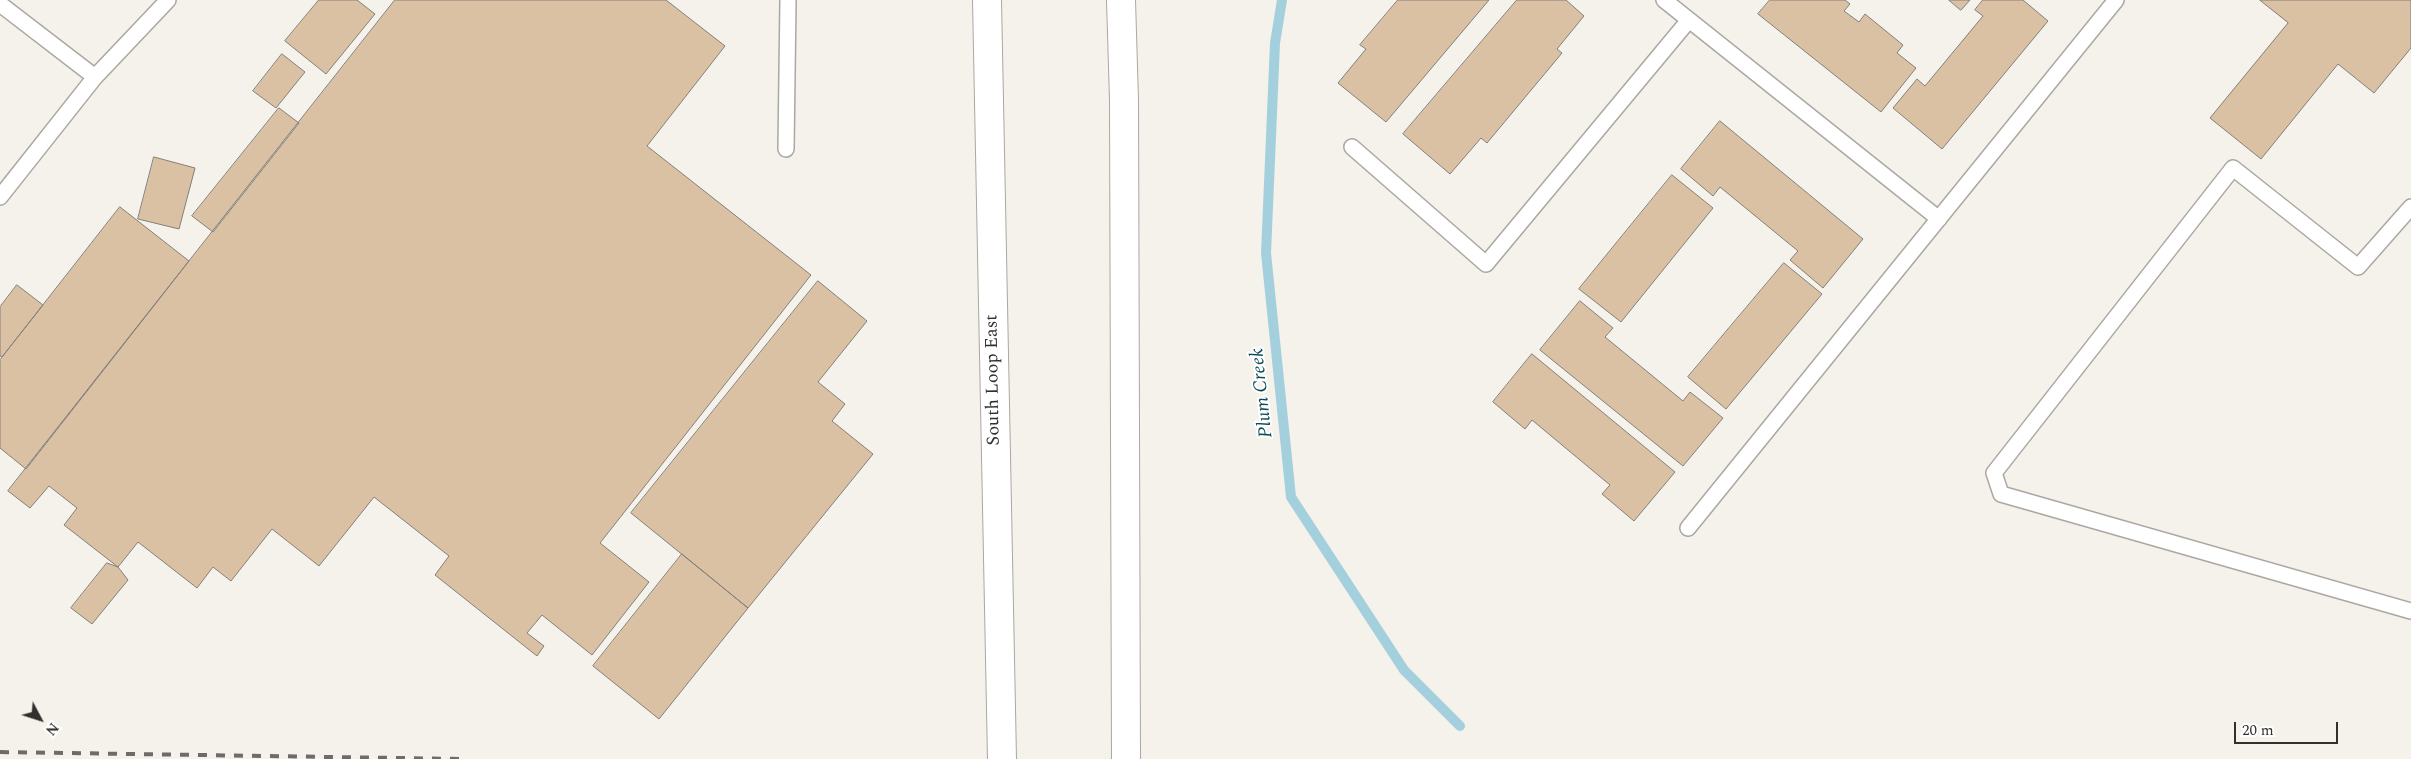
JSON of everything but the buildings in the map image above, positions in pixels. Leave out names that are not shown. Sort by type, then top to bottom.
[{"type":"highway","points":[[980,0],[990,148]]},
{"type":"highway","name":"South Loop East","points":[[987,0],[1002,759]]},
{"type":"highway","points":[[1121,0],[1124,100],[1126,759]]},
{"type":"highway","points":[[1124,100],[1129,0]]},
{"type":"lane","points":[[0,196],[94,76],[168,0]]},
{"type":"lane","points":[[786,149],[788,0]]},
{"type":"lane","points":[[1664,0],[1939,219]]},
{"type":"lane","points":[[1688,528],[2116,0]]},
{"type":"lane","points":[[0,4],[94,76]]},
{"type":"lane","points":[[1352,147],[1486,264],[1689,20]]},
{"type":"lane","points":[[2411,207],[2358,267],[2233,168],[1994,473],[2001,494],[2411,611]]},
{"type":"waterway","name":"Plum Creek","points":[[1282,0],[1275,43],[1266,253],[1291,497],[1404,670],[1460,726]]},
{"type":"railway","points":[[0,752],[464,759]]}]
